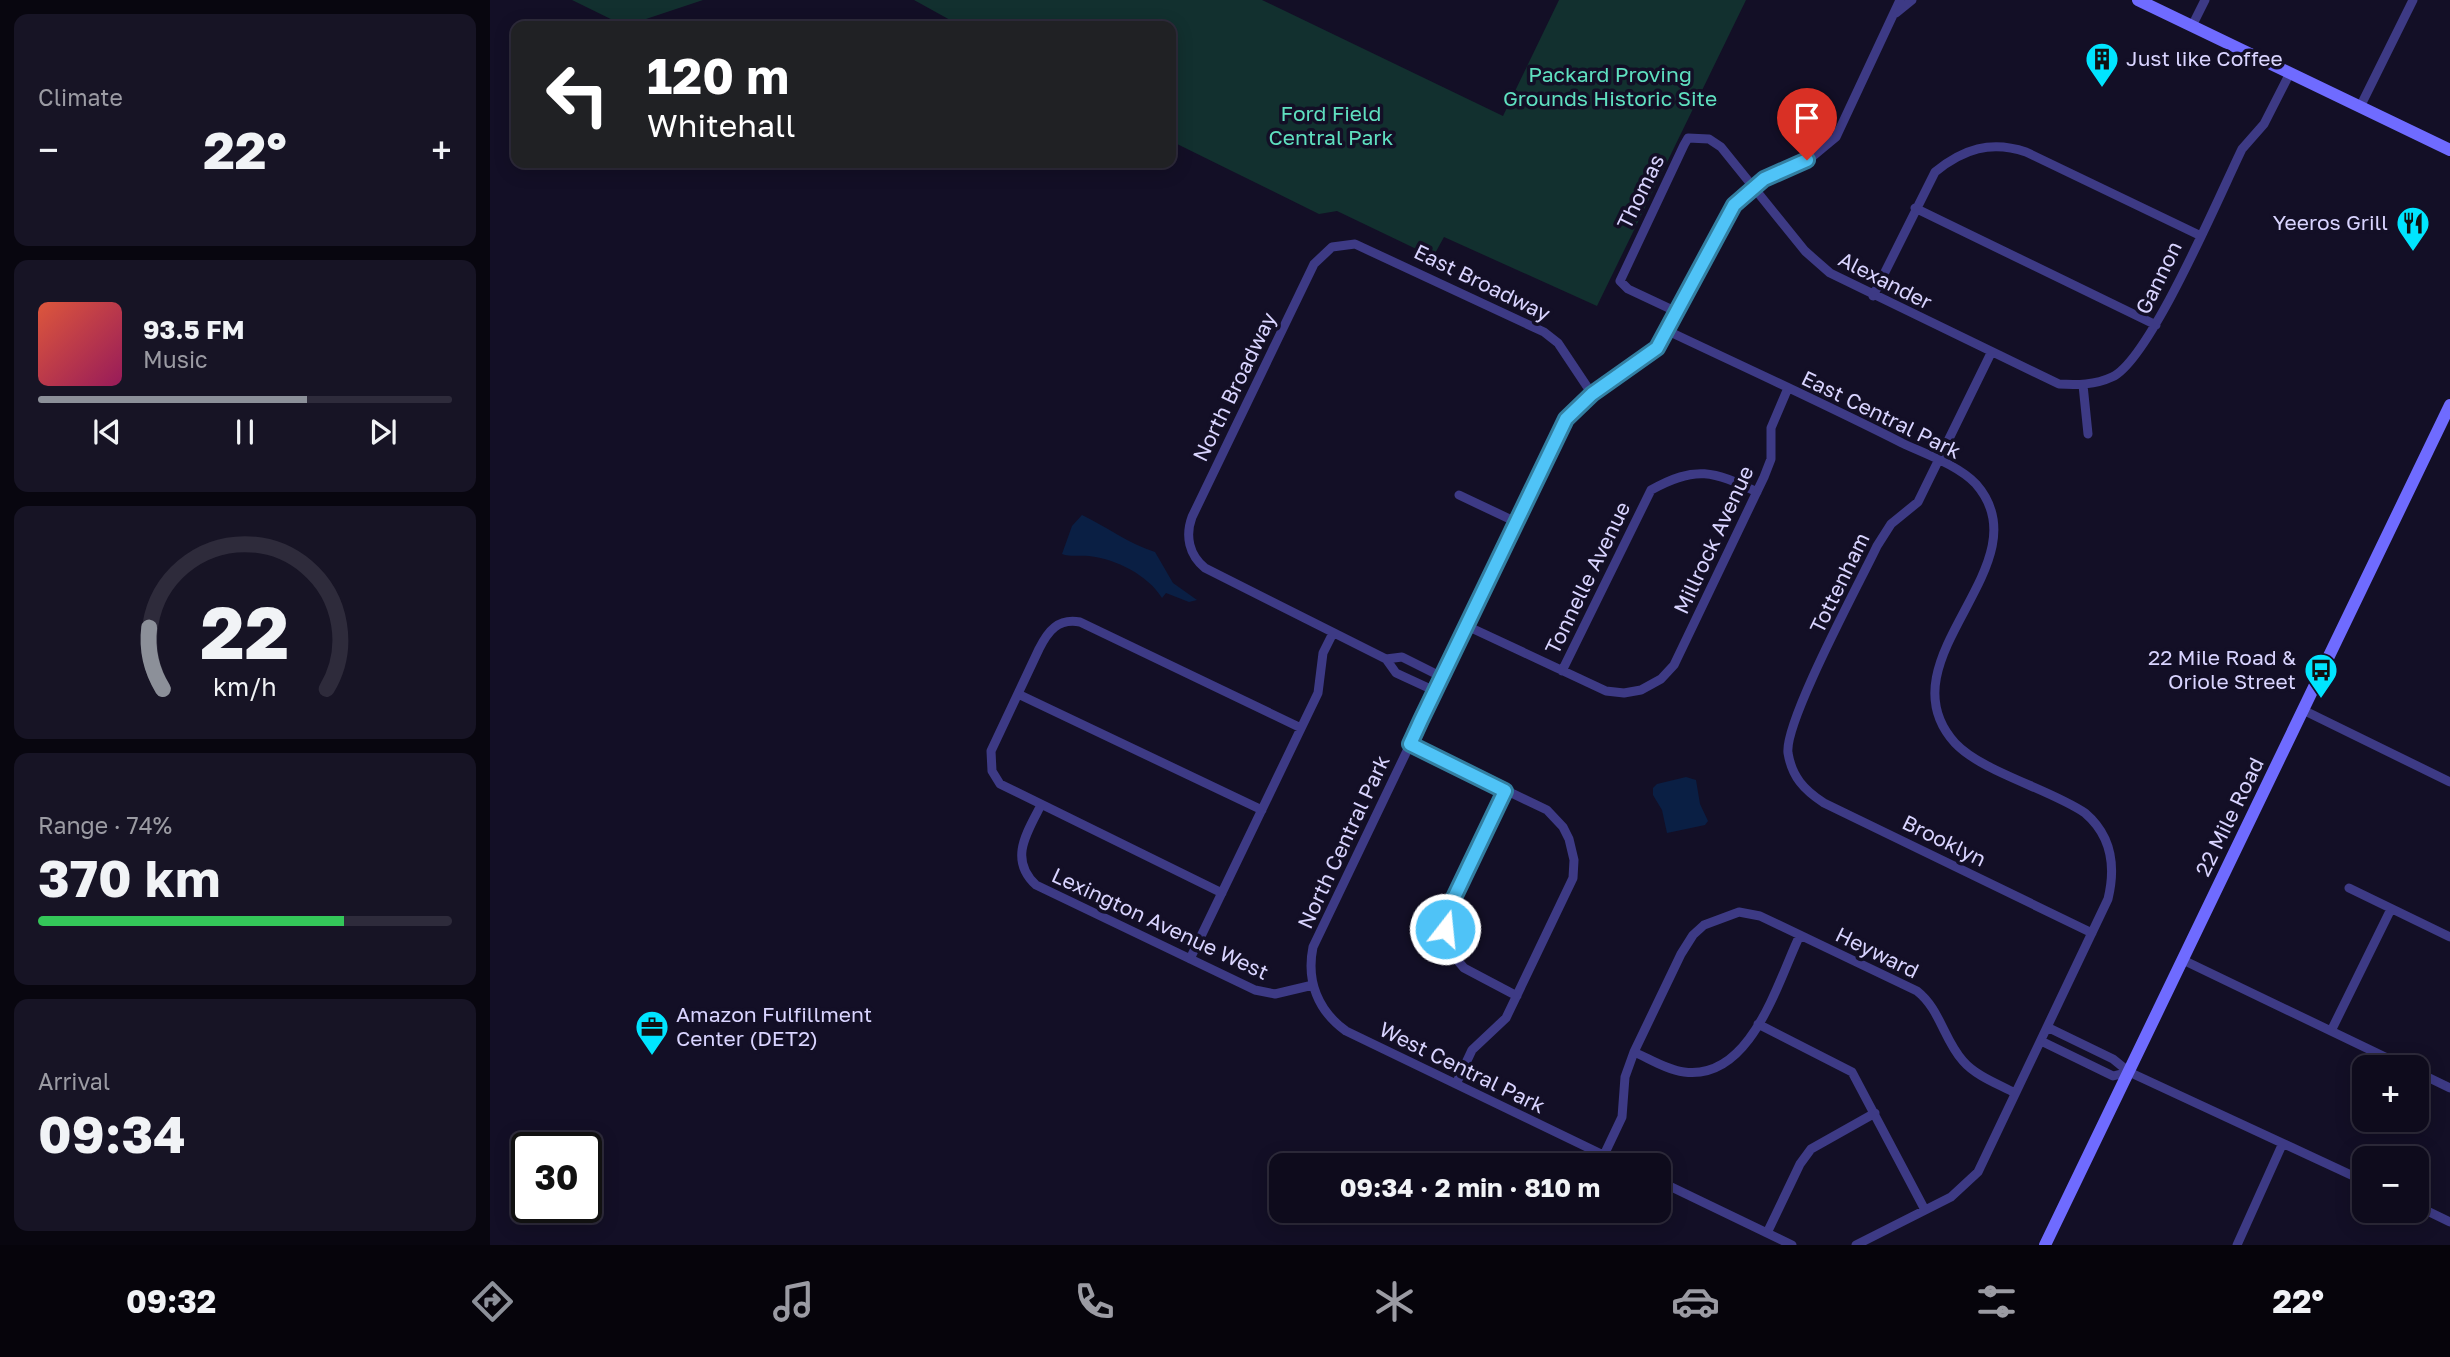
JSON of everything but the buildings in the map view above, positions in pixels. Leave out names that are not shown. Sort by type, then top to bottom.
[{"type":"street","name":"North Central Park","points":[[1311,974],[1316,939],[1566,419],[1592,394],[1650,354],[1668,331],[1734,205],[1755,186],[1807,160],[1836,136],[1900,0]]},
{"type":"street","name":"North Central Park","points":[[1896,13],[1912,0]]},
{"type":"street","points":[[2138,0],[2450,150]]},
{"type":"street","points":[[2192,26],[2205,0]]},
{"type":"street","points":[[2360,107],[2413,0]]},
{"type":"street","name":"Gannon","points":[[1990,353],[2059,384],[2083,385],[2113,377],[2132,362],[2156,325],[2242,149],[2264,124],[2290,73]]},
{"type":"street","name":"Thomas","points":[[1677,312],[1628,289],[1620,281],[1688,138],[1709,139],[1721,147],[1755,186]]},
{"type":"street","points":[[1873,296],[1915,208],[1936,172],[1968,150],[1997,146],[2026,152],[2199,236]]},
{"type":"street","name":"Alexander","points":[[1755,186],[1819,266],[1873,296],[1990,353]]},
{"type":"street","points":[[1915,208],[2156,325]]},
{"type":"street","name":"East Broadway","points":[[1332,247],[1350,243],[1364,246],[1544,332],[1558,343],[1592,394]]},
{"type":"street","name":"North Broadway","points":[[1332,247],[1314,264],[1189,528],[1191,551],[1205,568],[1333,634]]},
{"type":"street","name":"East Central Park","points":[[1668,331],[1958,471],[1978,488],[1989,507],[1993,534],[1988,560],[1936,673],[1936,707],[1942,725],[1960,748],[2076,807],[2101,828],[2111,853],[2113,868],[2108,899],[2092,933]]},
{"type":"street","name":"Tottenham","points":[[1792,768],[1788,750],[1790,733],[1801,704],[1886,530],[1918,502],[1990,353]]},
{"type":"street","points":[[2083,385],[2088,434]]},
{"type":"street","name":"Millrock Avenue","points":[[1562,671],[1606,691],[1624,694],[1641,690],[1661,679],[1676,661],[1771,459],[1773,422],[1788,388]]},
{"type":"street","name":"22 Mile Road","points":[[2046,1245],[2450,405]]},
{"type":"street","name":"Tonnelle Avenue","points":[[1562,671],[1651,490],[1676,476],[1699,471],[1723,476],[1757,492]]},
{"type":"street","points":[[1459,495],[1516,522]]},
{"type":"street","points":[[1222,893],[1040,807],[1000,784],[990,764],[993,746],[1046,636],[1066,621],[1085,624],[1301,728]]},
{"type":"street","points":[[1467,626],[1562,671]]},
{"type":"street","points":[[1190,959],[1318,694],[1321,665],[1333,634],[1385,659],[1396,673],[1435,691]]},
{"type":"street","points":[[1385,659],[1402,657],[1442,677]]},
{"type":"street","points":[[1414,682],[1421,667]]},
{"type":"street","points":[[1018,694],[1262,810]]},
{"type":"street","points":[[2303,710],[2450,782]]},
{"type":"street","points":[[1410,744],[1547,810],[1563,827],[1574,860],[1573,878],[1517,996],[1502,1024],[1472,1050],[1456,1084]]},
{"type":"street","name":"Brooklyn","points":[[1792,768],[1800,784],[1824,803],[2092,933]]},
{"type":"street","points":[[1505,791],[1450,906],[1445,929],[1453,955],[1464,968],[1517,996]]},
{"type":"street","name":"Lexington Avenue West","points":[[1040,807],[1022,843],[1020,856],[1025,875],[1036,885],[1265,993],[1275,994],[1313,985]]},
{"type":"street","points":[[2349,888],[2450,937]]},
{"type":"street","points":[[2331,1031],[2391,909]]},
{"type":"street","name":"Heyward","points":[[1634,1052],[1693,935],[1704,925],[1739,912],[1760,916],[1917,991],[1928,1002],[1957,1054],[1968,1067],[2015,1093]]},
{"type":"street","points":[[1856,1245],[1951,1197],[1972,1179],[2092,933]]},
{"type":"street","points":[[1605,1153],[1622,1117],[1625,1077],[1634,1052],[1676,1070],[1707,1072],[1731,1061],[1745,1046],[1758,1024],[1800,934]]},
{"type":"street","points":[[2183,960],[2381,1055]]},
{"type":"street","name":"West Central Park","points":[[1311,974],[1323,1009],[1346,1031],[1600,1153]]},
{"type":"street","points":[[1758,1024],[1853,1072],[1925,1210]]},
{"type":"street","points":[[2047,1027],[2113,1059],[2129,1072],[2352,1176]]},
{"type":"street","points":[[2040,1041],[2113,1076],[2129,1072]]},
{"type":"street","points":[[2429,1078],[2450,1088]]},
{"type":"street","points":[[1767,1233],[1800,1164],[1811,1149],[1875,1113]]},
{"type":"street","points":[[2237,1245],[2282,1145]]},
{"type":"street","points":[[1671,1187],[1792,1245]]},
{"type":"street","points":[[2429,1212],[2450,1222]]},
{"type":"green space","points":[[572,0],[703,0],[640,21],[615,21]]},
{"type":"green space","points":[[914,0],[1262,0],[1503,116],[1559,0],[1746,0],[1597,306],[1444,237],[1433,257],[1337,211],[1319,214],[1176,143],[1176,21],[952,21]]},
{"type":"water","points":[[1082,515],[1155,552],[1173,583],[1197,600],[1189,602],[1166,593],[1162,598],[1140,575],[1120,565],[1089,556],[1062,554],[1072,526]]},
{"type":"water","points":[[1686,777],[1696,780],[1700,804],[1708,821],[1705,825],[1667,833],[1653,788],[1657,784]]},
{"type":"place","name":"Just like Coffee","points":[[2102,89]]},
{"type":"place","name":"Yeeros Grill","points":[[2413,253]]},
{"type":"place","name":"22 Mile Road & Oriole Street","points":[[2321,700]]},
{"type":"place","name":"Amazon Fulfillment Center (DET2)","points":[[652,1057]]},
{"type":"route","points":[[1445,929],[1450,906],[1505,791],[1410,744],[1421,720],[1566,419],[1592,394],[1657,348],[1734,205],[1748,190],[1764,179],[1807,160]]},
{"type":"park label","name":"Packard Proving Grounds Historic Site","points":[[1610,87]]},
{"type":"park label","name":"Ford Field Central Park","points":[[1331,126]]}]
